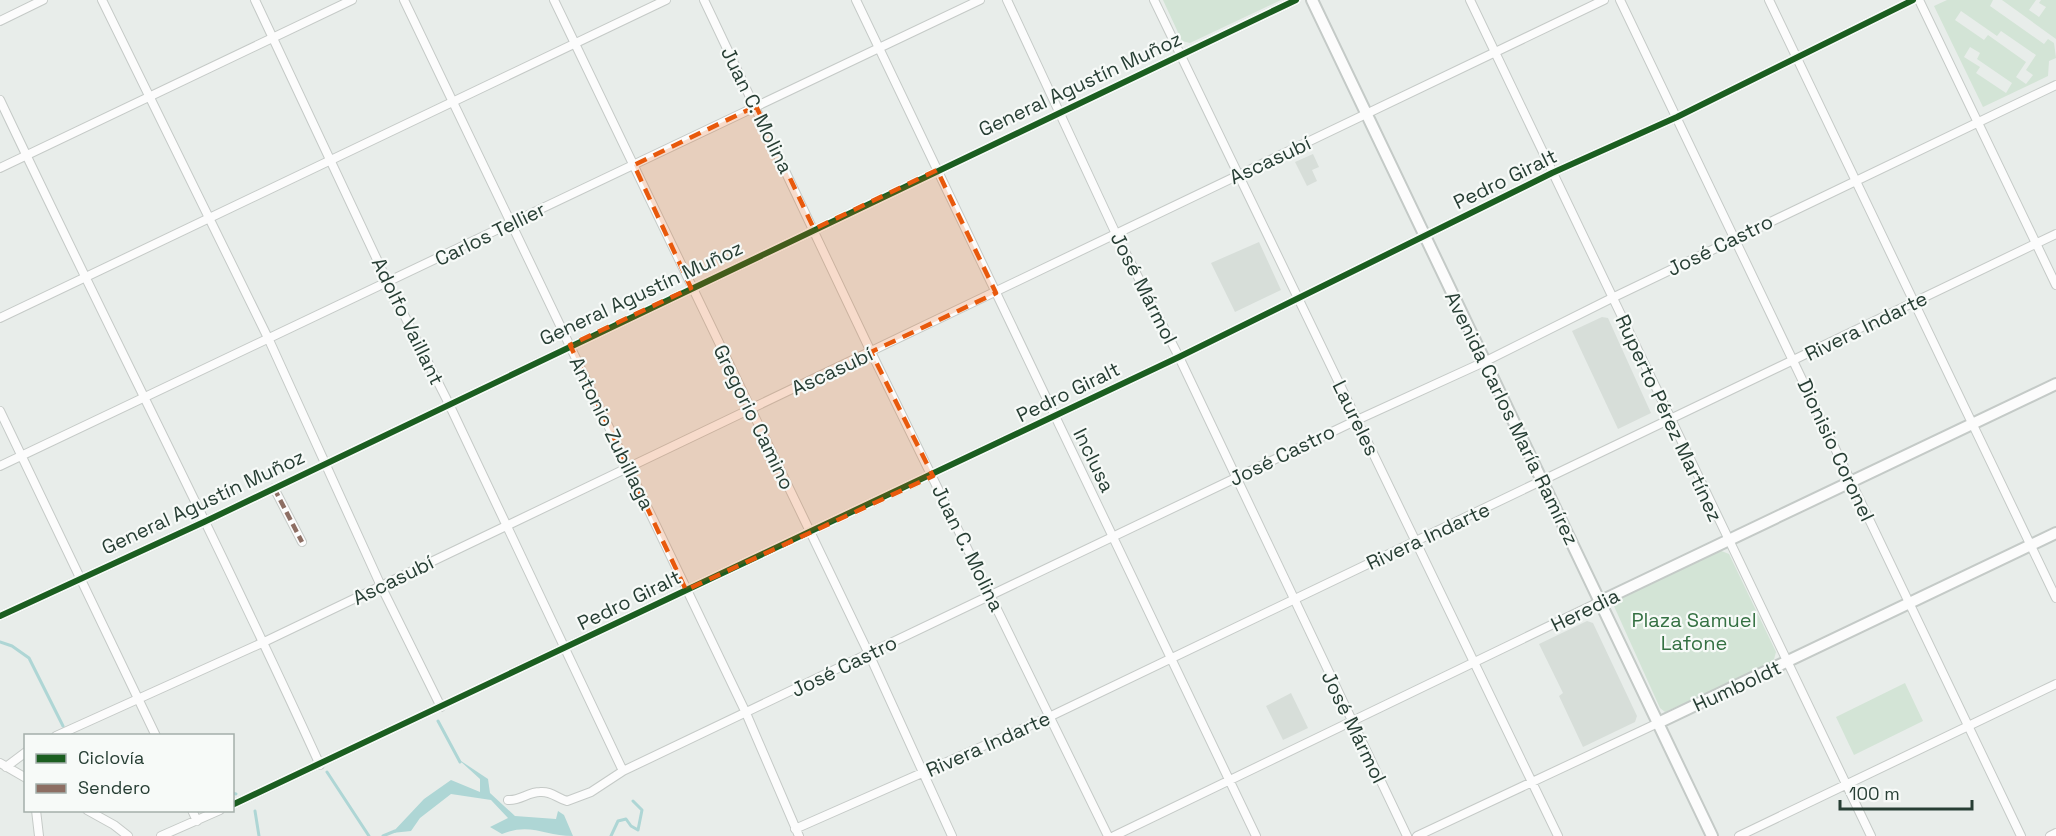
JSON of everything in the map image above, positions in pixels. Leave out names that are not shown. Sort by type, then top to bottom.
[{"type":"street","points":[[0,21],[43,0]]},
{"type":"street","points":[[102,0],[269,340],[381,586],[441,707]]},
{"type":"street","name":"Adolfo Vaillant","points":[[255,0],[332,160],[388,284],[448,404],[623,771]]},
{"type":"street","points":[[0,168],[352,0]]},
{"type":"street","name":"Antonio Zubillaga","points":[[404,0],[746,713],[797,832]]},
{"type":"street","name":"Gregorio Camino","points":[[554,0],[869,654],[951,836]]},
{"type":"street","points":[[0,318],[666,0]]},
{"type":"street","name":"Juan C. Molina","points":[[704,0],[871,352],[1108,836]]},
{"type":"street","name":"Inclusa","points":[[856,0],[1256,836]]},
{"type":"street","name":"Carlos Tellier","points":[[0,466],[388,284],[980,0]]},
{"type":"street","name":"José Mármol","points":[[1007,0],[1058,113],[1179,357],[1234,478],[1407,836]]},
{"type":"street","name":"Laureles","points":[[1154,0],[1558,836]]},
{"type":"street","name":"General Agustín Muñoz","points":[[0,616],[204,522],[570,345],[1296,0]]},
{"type":"street","name":"Avenida Carlos María Ramírez","points":[[1312,0],[1712,836]]},
{"type":"street","name":"Ruperto Pérez Martínez","points":[[1470,0],[1870,836]]},
{"type":"street","name":"Ascasubí","points":[[58,734],[264,642],[1605,0]]},
{"type":"street","name":"Dionisio Coronel","points":[[1620,0],[1795,360],[1909,605],[2021,836]]},
{"type":"street","points":[[1769,0],[1970,424],[2056,598]]},
{"type":"street","name":"Pedro Giralt","points":[[234,804],[809,532],[933,476],[1552,174],[1677,117],[1913,0]]},
{"type":"street","points":[[1919,0],[2056,285]]},
{"type":"street","name":"José Castro","points":[[508,800],[519,800],[528,794],[549,792],[567,801],[573,800],[623,771],[1234,478],[1484,362],[1854,180],[2056,85]]},
{"type":"street","points":[[0,100],[143,398],[264,642],[320,765]]},
{"type":"street","name":"Rivera Indarte","points":[[797,832],[923,772],[1050,717],[2056,234]]},
{"type":"street","name":"Heredia","points":[[1114,836],[2056,384]]},
{"type":"street","points":[[0,411],[155,734]]},
{"type":"street","points":[[274,488],[302,542]]},
{"type":"street","name":"Humboldt","points":[[1417,836],[1787,663],[2056,533]]},
{"type":"street","points":[[1738,836],[2056,684]]},
{"type":"street","points":[[3,765],[24,753]]},
{"type":"street","points":[[3,765],[24,777]]},
{"type":"street","points":[[36,812],[39,836]]},
{"type":"street","points":[[91,812],[128,836]]},
{"type":"street","points":[[193,812],[197,821]]},
{"type":"street","points":[[161,836],[216,812]]},
{"type":"street","points":[[2050,836],[2056,833]]},
{"type":"highlighted area","points":[[756,106],[814,229],[937,170],[996,293],[871,352],[933,476],[686,590],[570,345],[691,288],[634,165]]},
{"type":"shaded area","points":[[1313,154],[1319,167],[1312,170],[1317,181],[1307,186],[1295,162]]},
{"type":"shaded area","points":[[1259,242],[1281,290],[1235,312],[1211,263]]},
{"type":"shaded area","points":[[1602,317],[1608,318],[1651,413],[1618,429],[1572,331]]},
{"type":"shaded area","points":[[1587,621],[1593,623],[1637,716],[1635,722],[1583,747],[1559,696],[1563,693],[1539,644]]},
{"type":"shaded area","points":[[1291,693],[1308,728],[1283,740],[1266,706]]},
{"type":"green space","points":[[1163,0],[1281,0],[1190,43],[1182,41]]},
{"type":"green space","points":[[1947,0],[1993,0],[1990,6],[2044,44],[2048,39],[2054,43],[2056,58],[2049,61],[2048,76],[1983,107],[1934,6]],"holes":[[[1961,11],[1997,36],[2001,31],[2036,55],[2026,70],[2033,75],[2026,84],[2016,77],[2026,62],[1988,35],[1984,40],[1955,20]],[[1970,47],[1980,53],[1977,59],[2012,83],[2006,93],[1976,73],[1980,67],[1964,57]]]},
{"type":"green space","points":[[2002,0],[2036,0],[2029,10],[2039,17],[2046,7],[2039,3],[2041,0],[2056,0],[2056,39]]},
{"type":"green space","name":"Plaza Samuel Lafone","points":[[1719,550],[1729,554],[1776,652],[1773,663],[1665,712],[1660,708],[1613,604],[1616,600]]},
{"type":"green space","points":[[1905,683],[1923,721],[1854,755],[1836,717]]},
{"type":"water","points":[[458,759],[488,779],[490,793],[515,816],[556,819],[558,811],[564,815],[573,836],[529,829],[502,834],[490,827],[508,818],[491,800],[451,794],[420,818],[411,831],[392,833],[424,799],[451,780],[480,792],[480,779]]},
{"type":"waterway","points":[[0,642],[12,646],[29,658],[63,726]]},
{"type":"waterway","points":[[438,721],[460,762]]},
{"type":"waterway","points":[[327,772],[369,836]]},
{"type":"waterway","points":[[611,836],[618,821],[626,819],[638,830],[642,810],[633,801]]},
{"type":"waterway","points":[[255,811],[259,836]]},
{"type":"waterway","points":[[383,836],[395,831]]},
{"type":"marked path","points":[[274,488],[302,542]]},
{"type":"cycle path","points":[[0,616],[204,522],[1296,0]]},
{"type":"cycle path","points":[[234,804],[1179,357],[1552,173],[1677,117],[1913,0]]}]
